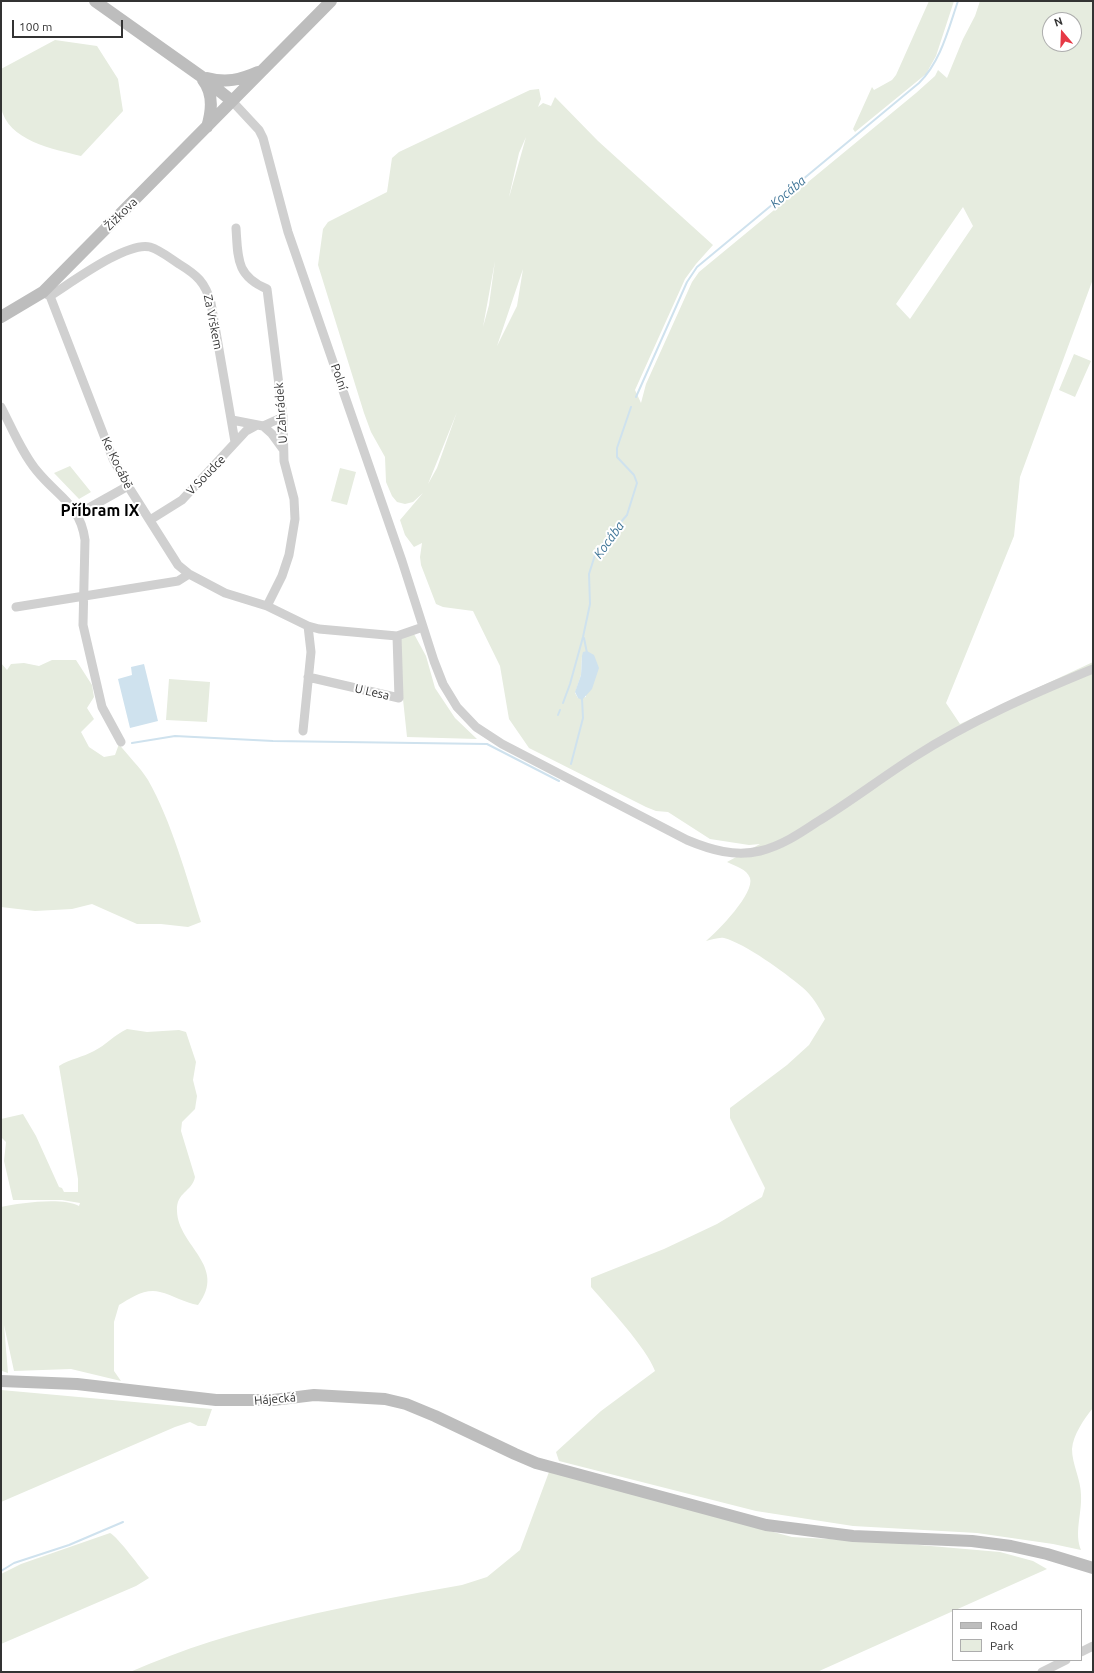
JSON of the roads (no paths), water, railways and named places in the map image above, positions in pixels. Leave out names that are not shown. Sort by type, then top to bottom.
[{"type":"main road","points":[[95,1],[202,77],[232,101]]},
{"type":"main road","name":"Žižkova","points":[[1,317],[46,294],[232,101],[331,1]]},
{"type":"main road","points":[[202,77],[221,82],[237,80],[264,70]]},
{"type":"main road","points":[[202,77],[210,92],[211,106],[206,128]]},
{"type":"main road","name":"Hájecká","points":[[1,1381],[76,1384],[216,1400],[273,1400],[314,1395],[385,1400],[406,1404],[435,1416],[536,1463],[766,1525],[853,1536],[972,1541],[1010,1546],[1047,1554],[1093,1568]]},
{"type":"street","name":"Polní","points":[[232,101],[259,130],[263,138],[288,232],[402,561],[434,661],[443,684],[457,707],[476,727],[502,744],[687,840],[706,848],[724,852],[742,853],[760,851],[792,838],[915,756],[960,731],[1039,692],[1093,669]]},
{"type":"street","name":"U Zahrádek","points":[[236,228],[238,256],[242,272],[257,285],[267,289],[283,417],[284,461],[294,500],[294,525],[289,556],[282,576],[267,606]]},
{"type":"street","name":"Za Vrškem","points":[[46,294],[118,254],[131,248],[141,246],[160,251],[193,273],[203,282],[211,302],[235,442]]},
{"type":"street","name":"Ke Kocábě","points":[[46,294],[104,438],[128,486],[178,565],[189,574],[225,593],[267,606],[308,626],[319,629],[397,636],[423,627]]},
{"type":"street","points":[[1,407],[37,471],[78,514],[83,527],[85,540],[83,625],[96,676],[96,689],[102,707],[121,742]]},
{"type":"street","name":"V Soudce","points":[[150,520],[182,500],[224,457],[235,442],[246,431],[283,417]]},
{"type":"street","points":[[232,420],[260,426],[272,434],[283,450]]},
{"type":"street","points":[[78,514],[128,486]]},
{"type":"street","points":[[16,607],[178,580],[189,574]]},
{"type":"street","points":[[303,731],[311,652],[308,626]]},
{"type":"street","name":"U Lesa","points":[[308,677],[399,698],[397,636]]},
{"type":"street","points":[[1082,1652],[1093,1646]]},
{"type":"street","points":[[1042,1672],[1064,1661]]},
{"type":"water","points":[[587,651],[594,655],[599,668],[592,689],[582,700],[578,698],[575,692],[581,675],[583,652]]},
{"type":"water","points":[[144,664],[158,721],[130,728],[118,679],[132,675],[131,667]]},
{"type":"waterway","name":"Kocába","points":[[636,397],[687,282],[697,267],[919,83],[933,65],[943,45],[958,1]]},
{"type":"waterway","name":"Kocába","points":[[563,703],[583,637],[590,604],[589,574],[595,555],[607,538],[627,515],[637,483],[634,475],[617,457],[617,448],[631,407]]},
{"type":"waterway","points":[[584,638],[587,653]]},
{"type":"waterway","points":[[571,764],[583,718],[582,699]]},
{"type":"waterway","name":"Kocába","points":[[558,715],[560,710]]},
{"type":"waterway","points":[[132,743],[175,736],[273,741],[487,744],[559,781]]},
{"type":"waterway","points":[[1,1571],[14,1563],[69,1545],[123,1522]]},
{"type":"district","name":"Příbram IX","points":[[100,511]]}]
